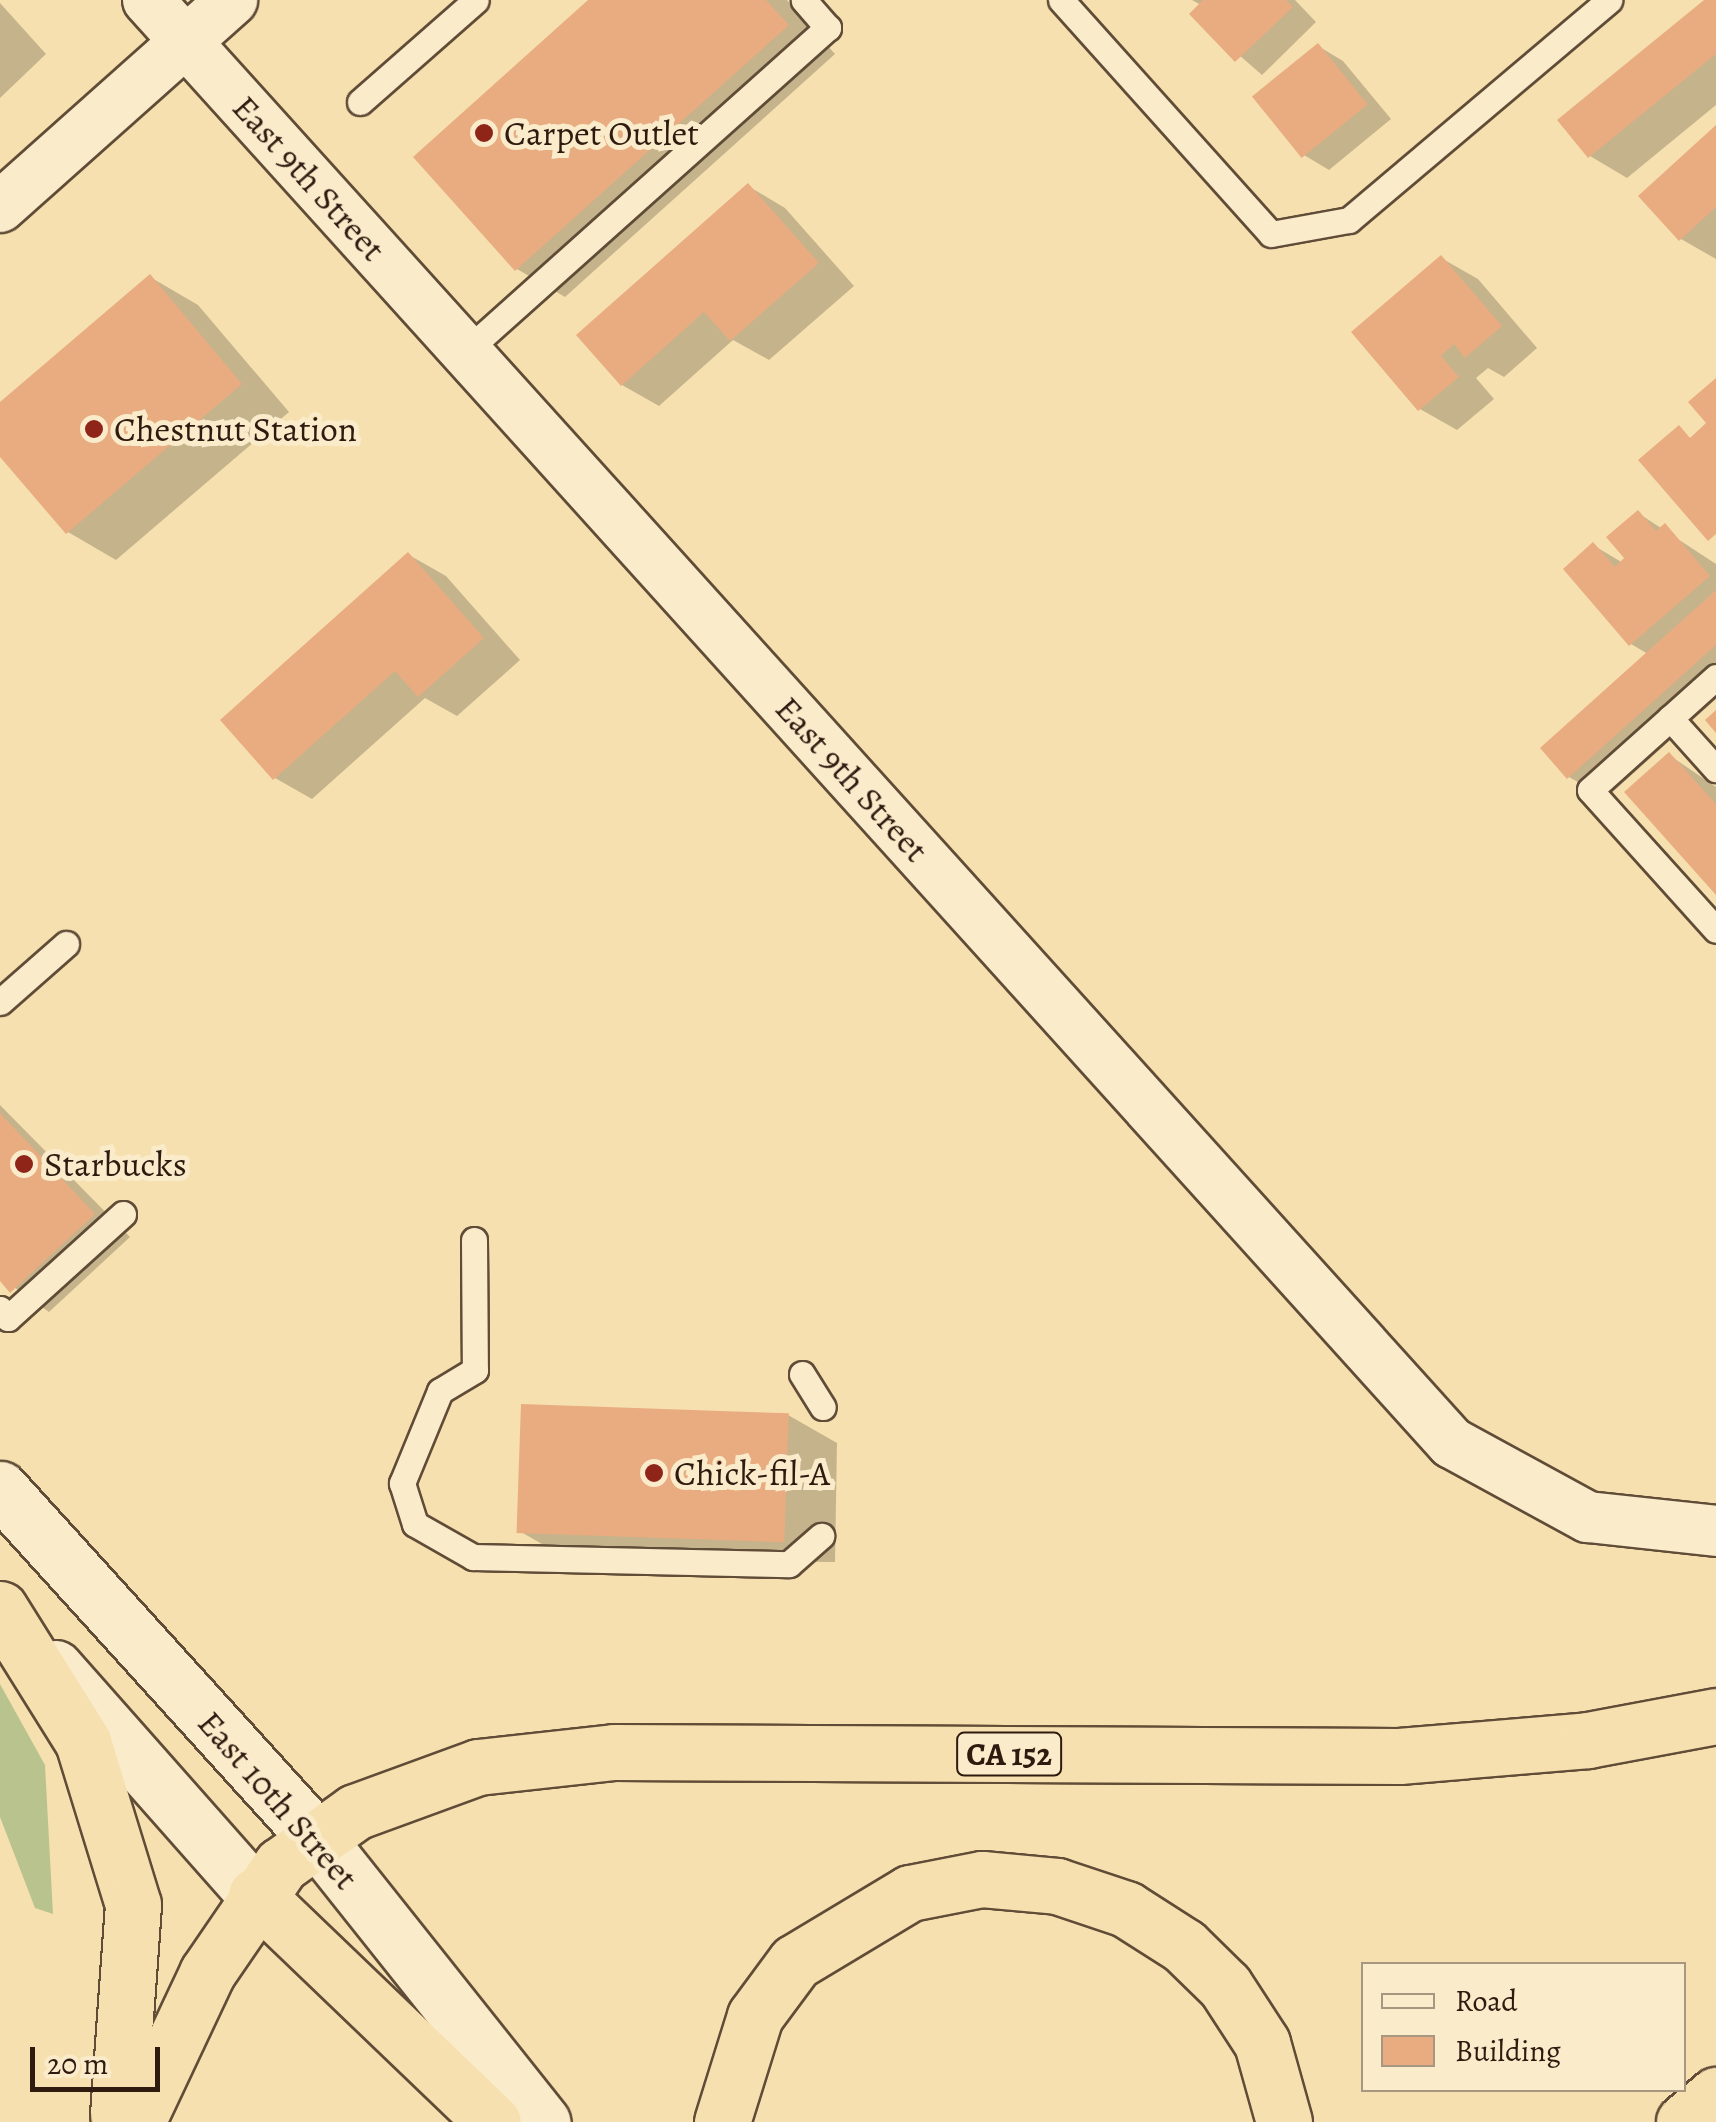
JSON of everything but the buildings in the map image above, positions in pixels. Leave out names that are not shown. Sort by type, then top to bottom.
[{"type":"highway","points":[[0,1607],[83,1742],[133,1905],[117,2122]]},
{"type":"highway","name":"CA 152","points":[[256,1896],[314,1836],[412,1786],[548,1757],[1398,1756],[1588,1740],[1716,1716]]},
{"type":"highway","points":[[722,2122],[756,2016],[795,1962],[910,1893],[982,1879],[1057,1886],[1126,1908],[1184,1946],[1226,1986],[1262,2044],[1284,2122]]},
{"type":"highway","points":[[137,2122],[206,1973],[256,1896],[493,2122]]},
{"type":"highway","points":[[1684,2122],[1716,2095]]},
{"type":"main road","name":"East 10th Street","points":[[0,1489],[314,1836],[542,2122]]},
{"type":"main road","points":[[0,1607],[256,1896]]},
{"type":"street","name":"East 9th Street","points":[[148,0],[1452,1443],[1588,1518],[1716,1531]]},
{"type":"street","points":[[0,207],[232,0]]},
{"type":"lane","points":[[465,352],[828,28],[804,0]]},
{"type":"lane","points":[[1061,0],[1271,234],[1349,220],[1609,0]]},
{"type":"lane","points":[[360,102],[468,3]]},
{"type":"lane","points":[[1716,676],[1590,790],[1716,930]]},
{"type":"lane","points":[[1670,718],[1716,769]]},
{"type":"lane","points":[[0,1002],[66,944]]},
{"type":"lane","points":[[0,1309],[8,1318],[123,1214]]},
{"type":"lane","points":[[474,1240],[475,1370],[440,1390],[402,1484],[416,1524],[473,1557],[789,1564],[821,1536]]},
{"type":"lane","points":[[802,1374],[823,1407]]},
{"type":"green space","points":[[0,1684],[45,1765],[53,1914],[35,1908],[0,1817]]},
{"type":"place","name":"Carpet Outlet","points":[[484,133]]},
{"type":"place","name":"Chestnut Station","points":[[94,429]]},
{"type":"place","name":"Starbucks","points":[[24,1164]]},
{"type":"place","name":"Chick-fil-A","points":[[654,1473]]}]
